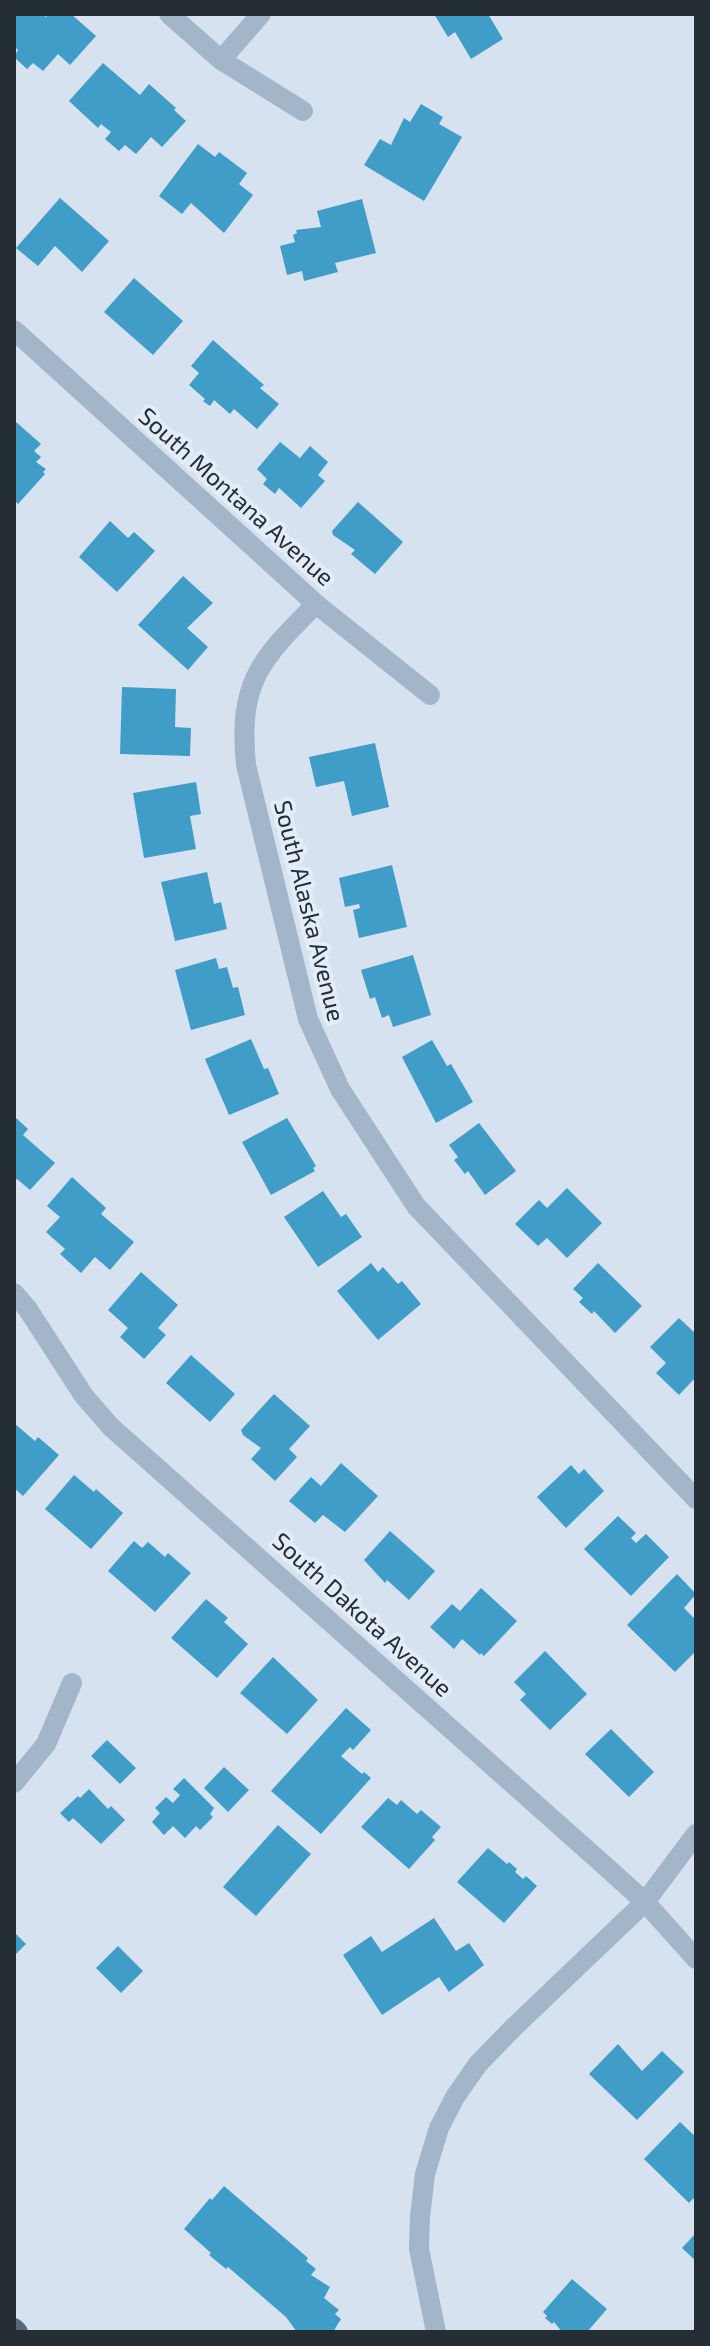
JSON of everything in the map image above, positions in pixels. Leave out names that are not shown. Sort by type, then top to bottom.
[{"type":"street","points":[[169,14],[221,60],[303,111]]},
{"type":"street","points":[[221,60],[261,14]]},
{"type":"street","name":"South Montana Avenue","points":[[14,330],[316,604],[430,695]]},
{"type":"street","name":"South Alaska Avenue","points":[[316,604],[265,658],[255,674],[243,730],[249,780],[308,1019],[319,1047],[340,1089],[416,1206],[696,1499]]},
{"type":"street","name":"South Dakota Avenue","points":[[14,1293],[84,1396],[111,1427],[645,1902],[696,1959]]},
{"type":"street","points":[[14,1783],[46,1744],[72,1683]]},
{"type":"street","points":[[436,2332],[419,2249],[420,2217],[425,2174],[449,2107],[478,2064],[645,1902],[696,1834]]},
{"type":"building","points":[[14,14],[42,14],[46,17],[49,14],[71,14],[96,36],[70,65],[58,54],[43,71],[33,63],[27,69],[14,57],[18,50],[14,46]]},
{"type":"building","points":[[434,14],[488,14],[503,39],[471,59],[455,32],[448,37]]},
{"type":"building","points":[[103,63],[140,95],[149,84],[186,121],[162,147],[151,137],[136,154],[125,145],[119,151],[105,139],[111,132],[101,124],[98,128],[69,101]]},
{"type":"building","points":[[421,104],[443,117],[439,124],[462,137],[424,201],[364,165],[380,139],[391,145],[404,118],[410,122]]},
{"type":"building","points":[[198,144],[215,157],[219,152],[247,173],[239,184],[253,195],[224,233],[191,203],[182,214],[159,196]]},
{"type":"building","points":[[60,198],[109,241],[82,272],[55,246],[38,266],[16,248]]},
{"type":"building","points":[[362,199],[376,253],[335,263],[338,272],[304,281],[302,271],[287,275],[280,246],[295,242],[293,235],[297,233],[296,230],[321,227],[317,211]]},
{"type":"building","points":[[134,278],[183,321],[153,355],[104,312]]},
{"type":"building","points":[[213,340],[264,385],[260,388],[279,404],[257,429],[234,409],[230,414],[214,400],[210,406],[189,385],[199,373],[191,366]]},
{"type":"building","points":[[16,422],[41,444],[34,451],[41,457],[36,462],[46,469],[18,504],[14,500]]},
{"type":"building","points":[[280,442],[300,458],[310,446],[328,462],[318,475],[325,481],[301,508],[279,488],[275,494],[263,484],[267,479],[257,469]]},
{"type":"building","points":[[358,502],[403,542],[375,574],[351,554],[355,550],[333,535],[332,531]]},
{"type":"building","points":[[110,521],[128,538],[134,532],[155,551],[117,592],[79,557]]},
{"type":"building","points":[[183,576],[213,603],[187,628],[208,647],[188,670],[138,625]]},
{"type":"building","points":[[122,687],[176,689],[175,727],[191,728],[190,756],[120,754]]},
{"type":"building","points":[[375,743],[389,807],[352,816],[344,781],[316,787],[309,757]]},
{"type":"building","points":[[196,782],[201,814],[190,816],[196,849],[144,858],[133,793]]},
{"type":"building","points":[[392,865],[407,927],[359,938],[353,910],[360,908],[359,904],[345,907],[339,878]]},
{"type":"building","points":[[207,872],[214,904],[221,902],[227,929],[175,941],[161,882]]},
{"type":"building","points":[[413,955],[431,1015],[393,1027],[389,1015],[382,1018],[375,997],[370,999],[361,970]]},
{"type":"building","points":[[216,958],[219,969],[227,967],[233,988],[238,987],[245,1015],[191,1030],[175,970]]},
{"type":"building","points":[[251,1039],[279,1094],[229,1115],[205,1059]]},
{"type":"building","points":[[432,1040],[447,1066],[451,1064],[473,1102],[436,1123],[402,1057]]},
{"type":"building","points":[[14,1116],[28,1129],[23,1135],[55,1163],[30,1190],[17,1179],[14,1182]]},
{"type":"building","points":[[287,1118],[316,1166],[313,1168],[315,1171],[271,1195],[242,1142]]},
{"type":"building","points":[[479,1123],[516,1171],[485,1195],[468,1171],[465,1174],[454,1160],[458,1157],[449,1145]]},
{"type":"building","points":[[72,1177],[106,1208],[101,1214],[134,1242],[110,1270],[95,1257],[81,1273],[60,1254],[65,1249],[46,1232],[60,1217],[47,1206]]},
{"type":"building","points":[[567,1188],[602,1223],[567,1258],[547,1238],[538,1246],[515,1224],[539,1200],[547,1208]]},
{"type":"building","points":[[323,1191],[341,1217],[346,1214],[362,1237],[318,1267],[284,1217]]},
{"type":"building","points":[[371,1263],[378,1272],[383,1267],[398,1284],[402,1281],[421,1304],[378,1340],[337,1291]]},
{"type":"building","points":[[598,1263],[642,1306],[615,1333],[594,1311],[592,1314],[579,1302],[583,1298],[573,1289]]},
{"type":"building","points":[[141,1272],[178,1305],[158,1328],[166,1335],[144,1359],[120,1337],[128,1328],[108,1310]]},
{"type":"building","points":[[679,1318],[696,1334],[696,1377],[679,1395],[656,1373],[666,1363],[650,1347]]},
{"type":"building","points":[[191,1355],[235,1394],[210,1422],[166,1383]]},
{"type":"building","points":[[274,1394],[310,1426],[289,1449],[297,1457],[275,1481],[251,1459],[261,1448],[241,1430]]},
{"type":"building","points":[[14,1423],[35,1441],[38,1437],[59,1455],[23,1496],[14,1488]]},
{"type":"building","points":[[341,1463],[378,1496],[345,1532],[323,1515],[315,1523],[289,1501],[311,1477],[321,1486]]},
{"type":"building","points":[[571,1465],[579,1474],[584,1469],[604,1491],[566,1528],[537,1497]]},
{"type":"building","points":[[74,1475],[94,1492],[96,1489],[123,1513],[91,1549],[45,1509]]},
{"type":"building","points":[[618,1516],[636,1533],[631,1538],[636,1543],[646,1534],[669,1557],[631,1596],[584,1549]]},
{"type":"building","points":[[390,1531],[435,1571],[409,1600],[387,1580],[385,1583],[364,1560]]},
{"type":"building","points":[[134,1541],[142,1548],[148,1542],[165,1557],[168,1553],[191,1573],[155,1612],[108,1571]]},
{"type":"building","points":[[677,1574],[696,1594],[684,1608],[696,1620],[696,1651],[675,1672],[627,1625]]},
{"type":"building","points":[[481,1588],[517,1621],[484,1656],[462,1639],[454,1649],[430,1627],[452,1604],[460,1611]]},
{"type":"building","points":[[206,1599],[228,1618],[224,1622],[248,1644],[217,1678],[171,1638]]},
{"type":"building","points":[[545,1651],[587,1694],[550,1730],[520,1700],[526,1694],[514,1682]]},
{"type":"building","points":[[273,1657],[318,1700],[287,1734],[240,1693]]},
{"type":"building","points":[[346,1708],[371,1730],[353,1750],[350,1747],[341,1756],[371,1778],[321,1834],[271,1791]]},
{"type":"building","points":[[611,1729],[654,1772],[629,1797],[585,1754]]},
{"type":"building","points":[[107,1740],[136,1768],[120,1784],[91,1756]]},
{"type":"building","points":[[224,1767],[249,1790],[228,1812],[204,1788]]},
{"type":"building","points":[[184,1778],[214,1808],[210,1814],[213,1817],[200,1830],[196,1826],[185,1838],[173,1826],[164,1835],[152,1822],[160,1813],[155,1808],[166,1797],[173,1803],[180,1795],[173,1789]]},
{"type":"building","points":[[89,1789],[108,1809],[111,1806],[125,1820],[101,1844],[73,1818],[69,1822],[60,1813]]},
{"type":"building","points":[[388,1798],[397,1805],[401,1800],[417,1814],[421,1810],[441,1827],[432,1837],[435,1840],[409,1869],[361,1827]]},
{"type":"building","points":[[278,1825],[311,1854],[256,1916],[223,1887]]},
{"type":"building","points":[[488,1848],[517,1869],[515,1872],[523,1879],[526,1876],[537,1886],[504,1923],[457,1882]]},
{"type":"building","points":[[434,1918],[456,1951],[469,1943],[484,1965],[449,1992],[439,1977],[382,2015],[343,1955],[371,1936],[382,1952]]},
{"type":"building","points":[[14,1932],[26,1944],[14,1956]]},
{"type":"building","points":[[118,1946],[143,1971],[121,1993],[96,1968]]},
{"type":"building","points":[[618,2044],[642,2071],[662,2051],[684,2072],[637,2120],[589,2074]]},
{"type":"building","points":[[680,2122],[696,2137],[696,2196],[689,2203],[644,2159]]},
{"type":"building","points":[[224,2186],[308,2258],[306,2261],[316,2269],[311,2275],[330,2287],[324,2298],[339,2310],[335,2314],[341,2319],[333,2332],[297,2332],[286,2317],[228,2267],[226,2269],[209,2255],[211,2253],[184,2229]]},
{"type":"building","points":[[696,2233],[696,2261],[682,2248]]},
{"type":"building","points":[[572,2279],[607,2309],[587,2332],[562,2332],[554,2322],[552,2324],[545,2318],[547,2316],[543,2312]]}]
